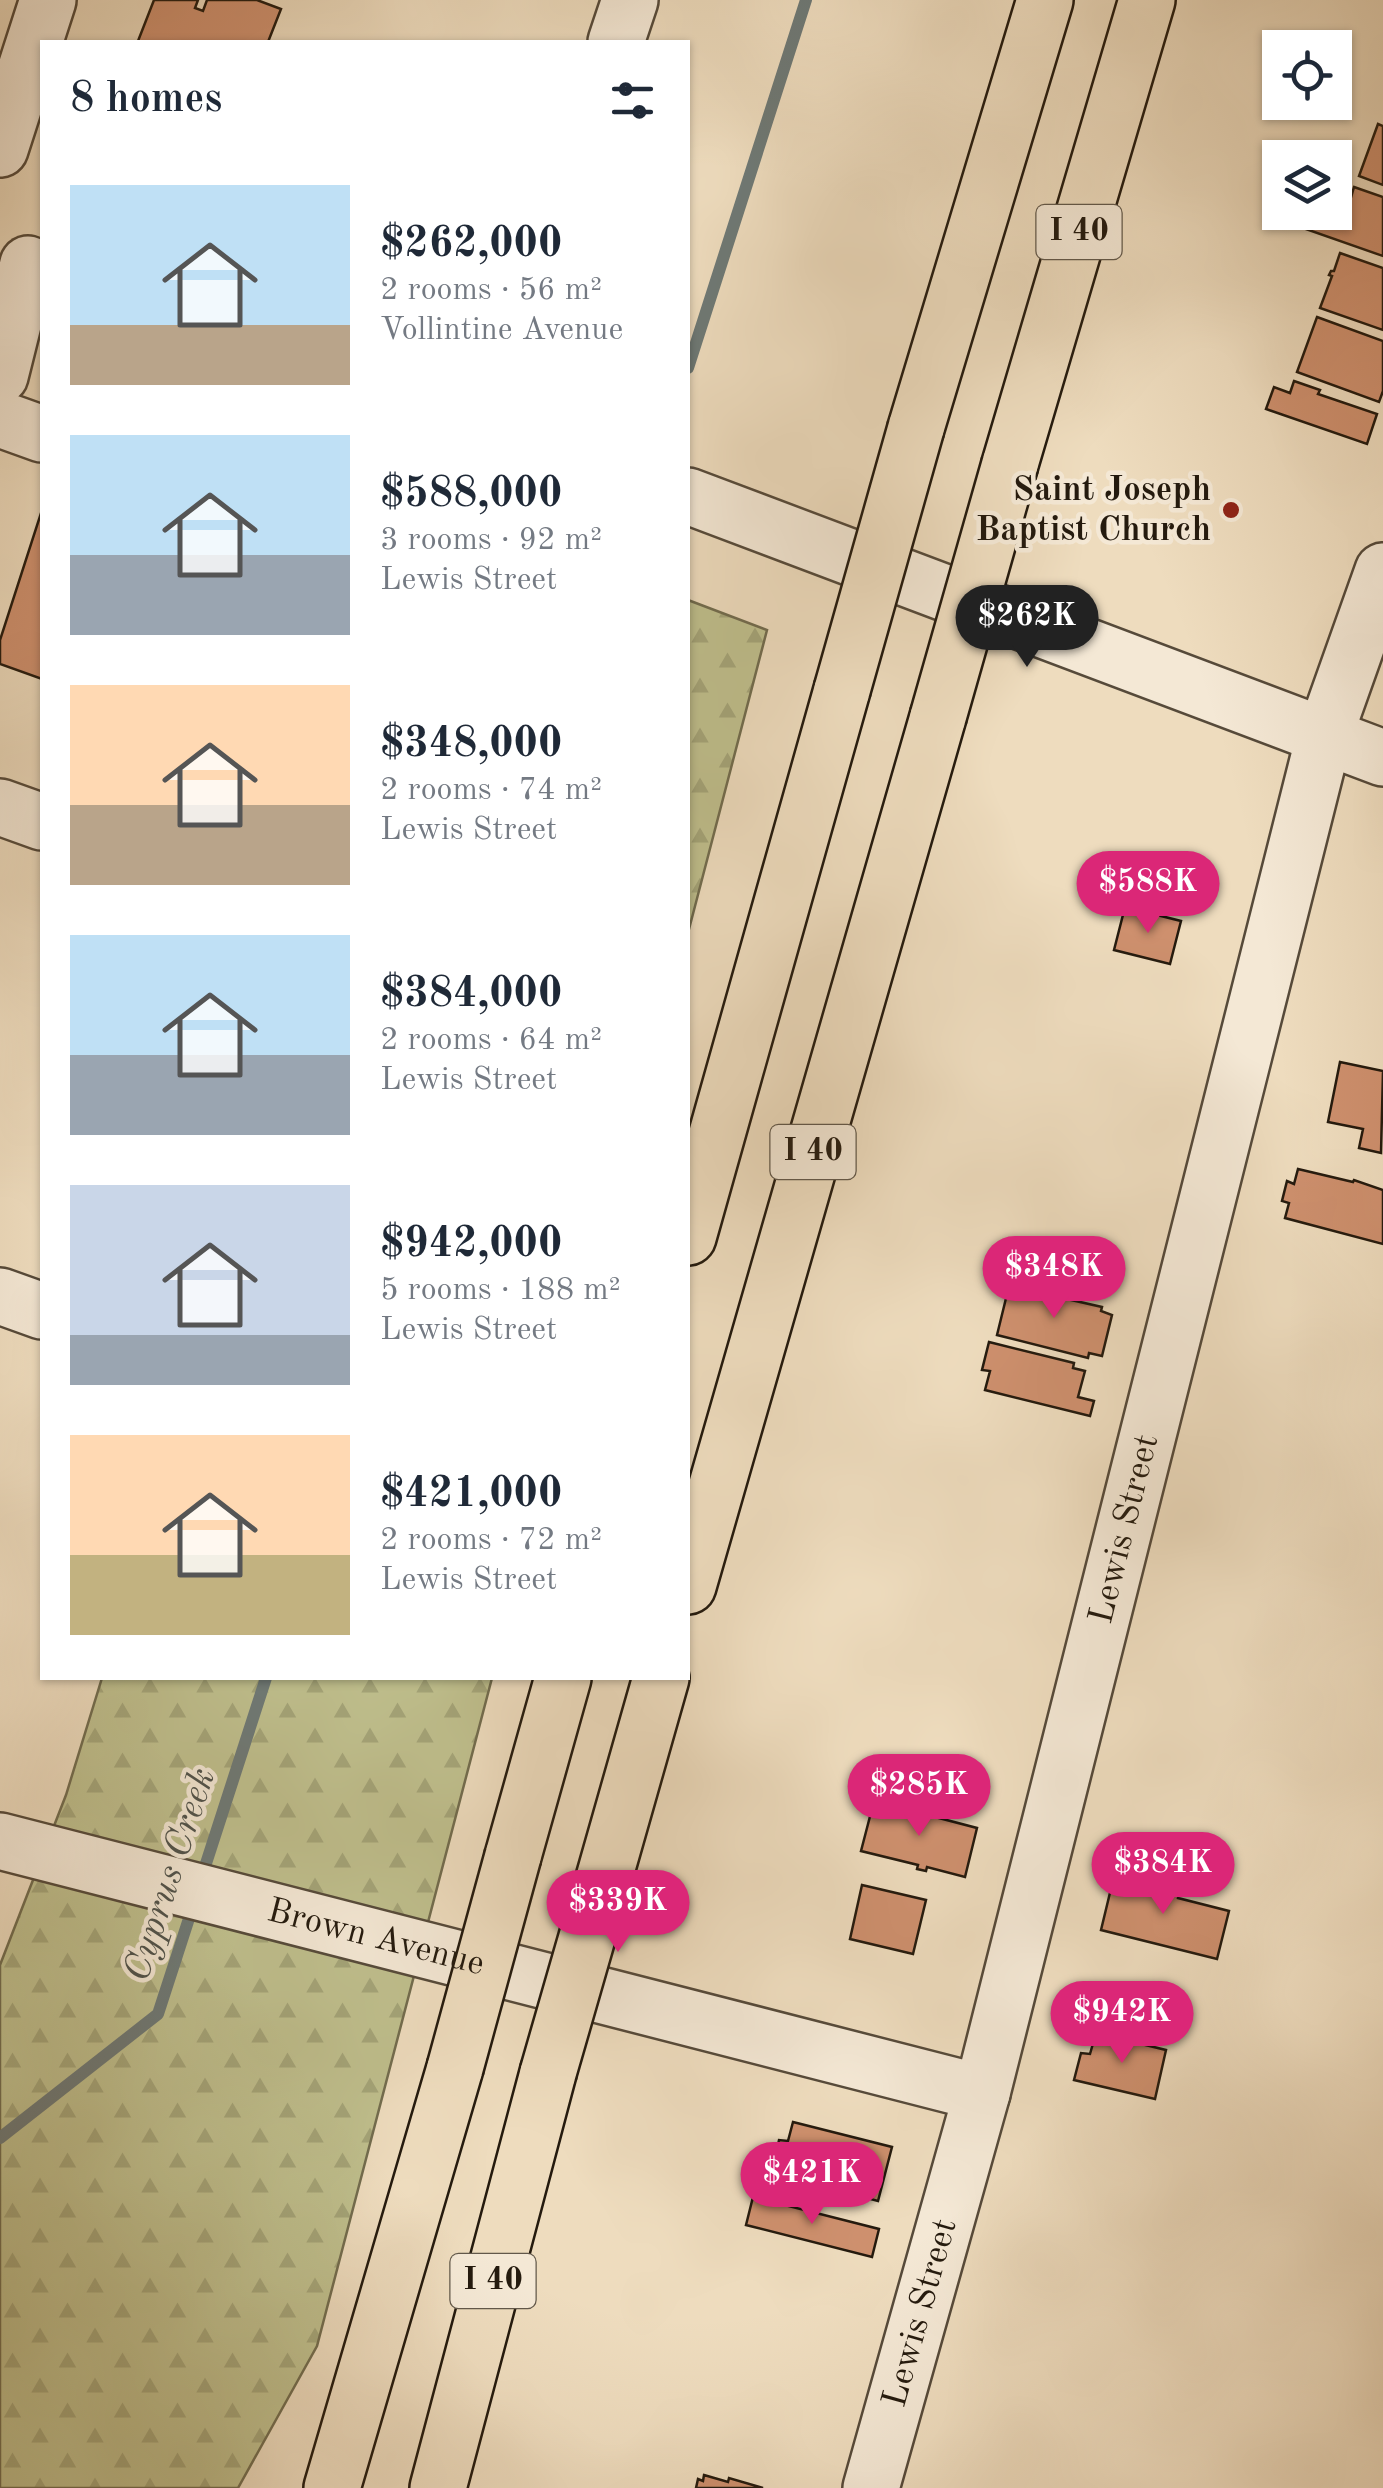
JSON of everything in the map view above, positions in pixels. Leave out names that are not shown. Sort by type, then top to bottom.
[{"type":"highway","name":"I 40","points":[[690,1230],[916,428],[1045,0]]},
{"type":"highway","name":"I 40","points":[[690,1579],[1010,464],[1148,0]]},
{"type":"highway","name":"I 40","points":[[332,2488],[455,2068],[562,1680]]},
{"type":"highway","name":"I 40","points":[[438,2488],[548,2073],[660,1680]]},
{"type":"highway","points":[[472,2488],[514,2200]]},
{"type":"highway","points":[[314,2488],[346,2434]]},
{"type":"street","points":[[0,149],[48,0]]},
{"type":"street","points":[[617,40],[630,0]]},
{"type":"street","points":[[0,376],[23,262]]},
{"type":"street","points":[[0,419],[40,433]]},
{"type":"street","points":[[695,498],[1383,758]]},
{"type":"street","name":"Lewis Street","points":[[871,2488],[982,2094],[1324,737],[1383,571]]},
{"type":"street","points":[[0,807],[40,821]]},
{"type":"street","points":[[0,1296],[40,1310]]},
{"type":"street","name":"Brown Avenue","points":[[0,1841],[982,2094]]},
{"type":"green space","points":[[690,601],[767,630],[690,925]]},
{"type":"green space","points":[[101,1680],[491,1680],[317,2346],[238,2488],[0,2488],[0,1965],[66,1795]]},
{"type":"building","points":[[154,0],[198,0],[195,8],[203,11],[207,0],[257,0],[281,9],[269,40],[138,40]]},
{"type":"building","points":[[1378,124],[1383,126],[1383,185],[1359,176]]},
{"type":"building","points":[[1354,187],[1383,197],[1383,256],[1309,230],[1352,230]]},
{"type":"building","points":[[1340,253],[1383,268],[1383,330],[1320,308]]},
{"type":"building","points":[[1317,317],[1383,341],[1383,391],[1379,402],[1297,372]]},
{"type":"building","points":[[1294,381],[1320,390],[1318,394],[1377,414],[1367,444],[1266,409],[1274,387],[1290,393]]},
{"type":"building","points":[[40,516],[40,678],[0,664],[0,640]]},
{"type":"building","points":[[1125,907],[1181,921],[1170,964],[1114,950]]},
{"type":"building","points":[[1340,1062],[1383,1071],[1381,1153],[1359,1148],[1363,1129],[1328,1122]]},
{"type":"building","points":[[1298,1169],[1383,1190],[1383,1244],[1285,1218],[1289,1203],[1282,1201],[1287,1181],[1294,1184]]},
{"type":"building","points":[[1010,1282],[1102,1307],[1101,1311],[1112,1315],[1102,1356],[1089,1353],[1088,1358],[997,1335]]},
{"type":"building","points":[[989,1342],[1074,1363],[1073,1368],[1085,1371],[1078,1397],[1094,1401],[1090,1416],[985,1390],[990,1371],[982,1370]]},
{"type":"building","points":[[874,1801],[977,1828],[965,1877],[927,1867],[926,1871],[917,1869],[918,1865],[861,1851]]},
{"type":"building","points":[[1115,1872],[1180,1888],[1178,1898],[1229,1911],[1217,1959],[1101,1930]]},
{"type":"building","points":[[862,1885],[926,1900],[913,1954],[850,1939]]},
{"type":"building","points":[[1096,2033],[1166,2050],[1155,2099],[1074,2080],[1081,2053],[1090,2054]]},
{"type":"building","points":[[793,2122],[892,2147],[878,2201],[779,2175],[782,2162],[775,2159],[779,2140],[788,2141]]},
{"type":"building","points":[[753,2197],[879,2229],[872,2257],[746,2225]]},
{"type":"building","points":[[704,2475],[763,2488],[696,2488],[698,2479],[703,2481]]},
{"type":"waterway","name":"Cyprus Creek","points":[[690,362],[806,0]]},
{"type":"waterway","name":"Cyprus Creek","points":[[201,1879],[265,1680]]},
{"type":"waterway","name":"Cyprus Creek","points":[[0,2138],[158,2014],[194,1903]]},
{"type":"place","name":"Saint Joseph Baptist Church","points":[[1231,510]]}]
